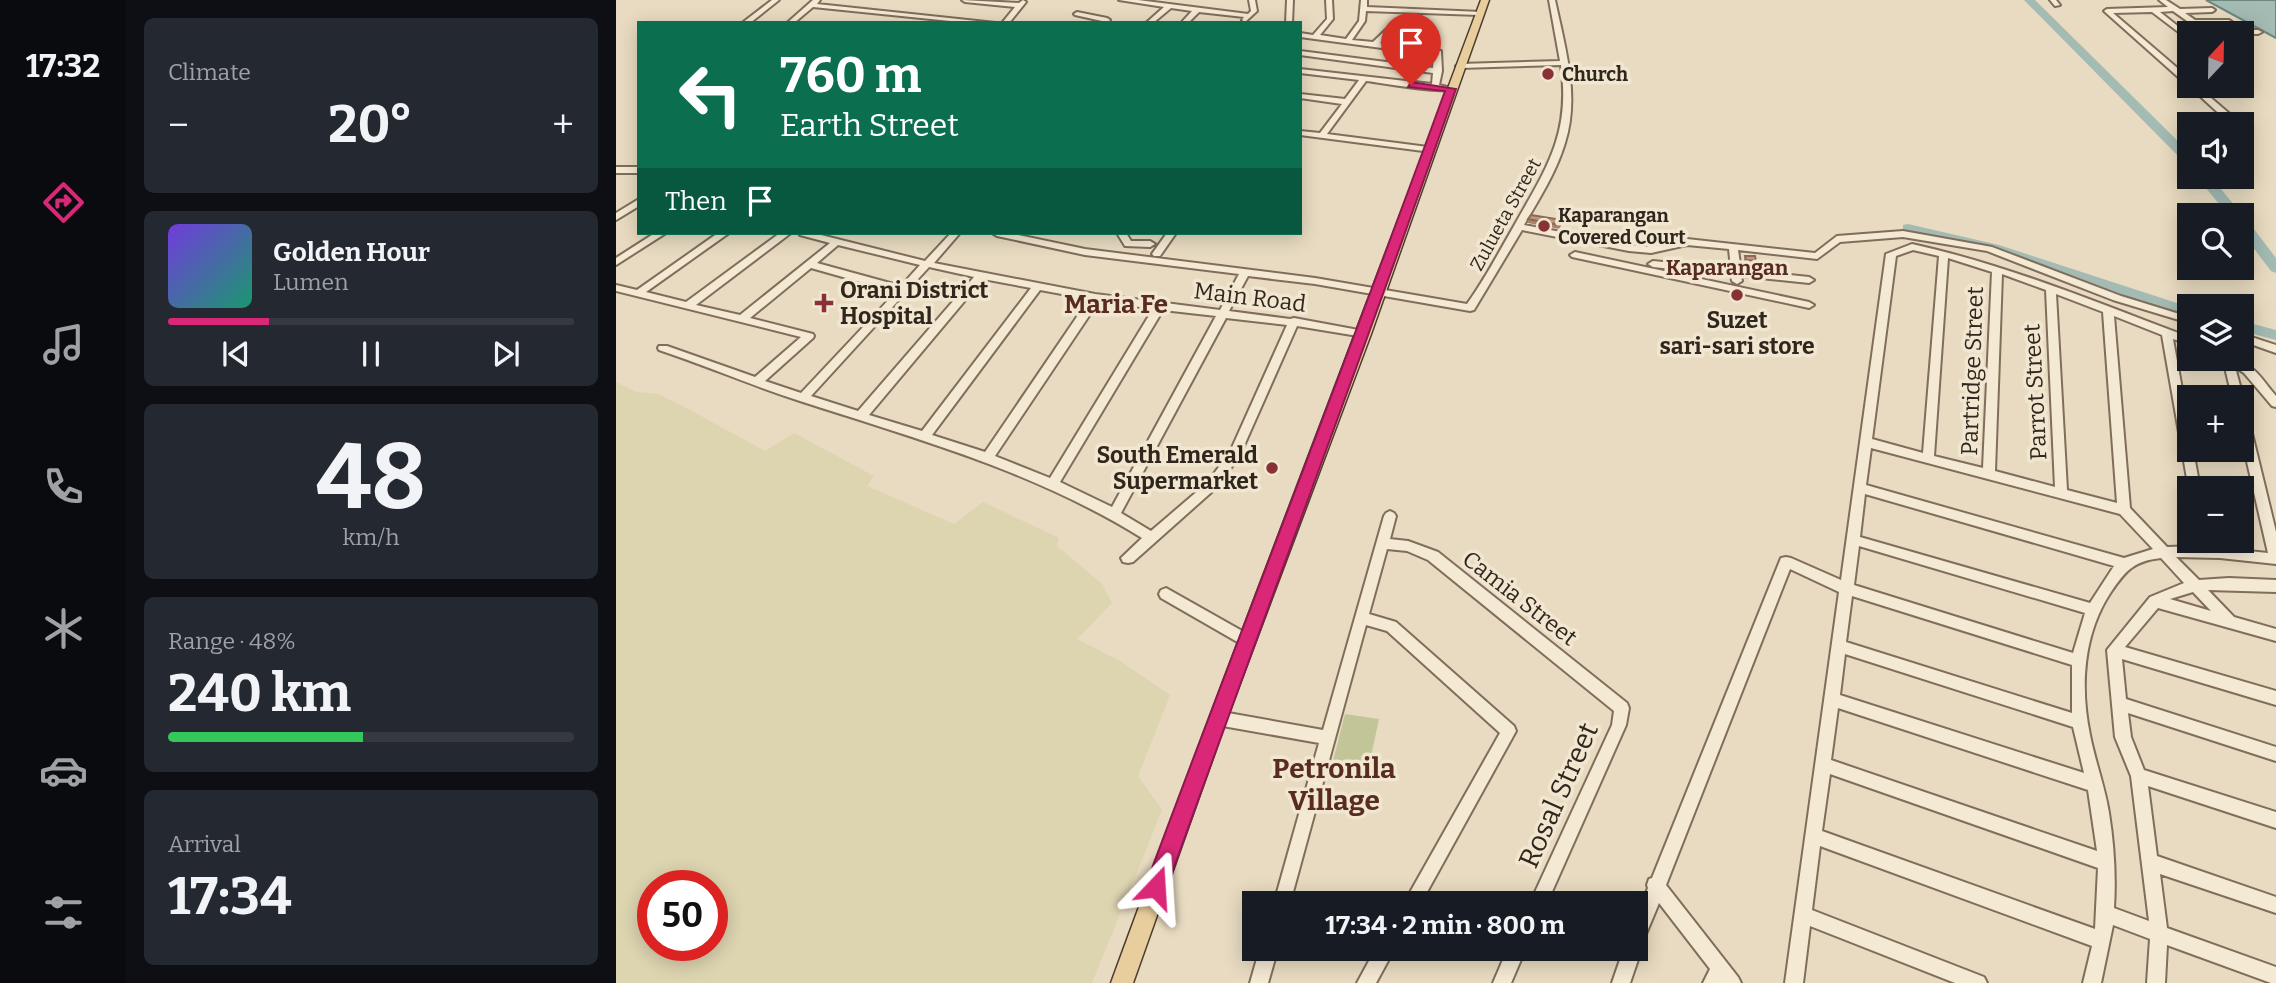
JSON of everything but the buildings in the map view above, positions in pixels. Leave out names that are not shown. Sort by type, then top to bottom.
[{"type":"main road","points":[[1122,983],[1246,640],[1364,334],[1428,150],[1443,88],[1460,66],[1482,7]]},
{"type":"street","points":[[748,21],[776,0]]},
{"type":"street","points":[[965,0],[1023,3]]},
{"type":"street","points":[[1122,0],[1250,16]]},
{"type":"street","points":[[1244,21],[1254,11],[1250,0]]},
{"type":"street","points":[[1289,21],[1290,0]]},
{"type":"street","points":[[1315,37],[1330,19],[1329,0]]},
{"type":"street","points":[[1347,42],[1358,29],[1366,9],[1364,0]]},
{"type":"street","name":"Zulueta Street","points":[[1379,291],[1470,308],[1499,267],[1550,173],[1567,113],[1564,63],[1552,0]]},
{"type":"street","points":[[2162,0],[2193,21]]},
{"type":"street","points":[[792,21],[814,3],[975,21]]},
{"type":"street","points":[[1007,21],[1023,3]]},
{"type":"street","points":[[1151,21],[1169,6]]},
{"type":"street","points":[[1366,9],[1482,7]]},
{"type":"street","points":[[1186,21],[1198,9]]},
{"type":"street","points":[[2154,10],[2177,28]]},
{"type":"street","points":[[2177,72],[2107,11],[2212,10]]},
{"type":"street","points":[[1077,15],[1106,21]]},
{"type":"street","points":[[1409,49],[1425,24]]},
{"type":"street","points":[[1375,45],[1392,26]]},
{"type":"street","points":[[2254,32],[2258,32]]},
{"type":"street","points":[[1302,35],[1438,53],[1438,71],[1443,88],[1302,71]]},
{"type":"street","points":[[1302,53],[1438,71]]},
{"type":"street","points":[[1460,66],[1564,63]]},
{"type":"street","points":[[1322,136],[1364,79]]},
{"type":"street","points":[[1302,96],[1348,103]]},
{"type":"street","points":[[2207,98],[2222,112]]},
{"type":"street","points":[[1302,133],[1428,150]]},
{"type":"street","points":[[616,170],[637,170]]},
{"type":"street","points":[[616,218],[637,203]]},
{"type":"street","points":[[1518,228],[1651,250],[1687,242],[1817,256],[1837,239],[1903,234],[1989,250],[2117,298],[2177,316]]},
{"type":"street","points":[[616,262],[658,235]]},
{"type":"street","points":[[639,293],[721,235]]},
{"type":"street","points":[[688,306],[783,235]]},
{"type":"street","name":"Main Road","points":[[811,235],[926,264],[1096,297],[1294,321],[1364,334]]},
{"type":"street","points":[[803,398],[954,235]]},
{"type":"street","points":[[1006,235],[1085,252],[1155,257],[1379,291]]},
{"type":"street","points":[[1123,235],[1128,244],[1150,244]]},
{"type":"street","points":[[1148,235],[1155,257]]},
{"type":"street","points":[[1155,257],[1170,235]]},
{"type":"street","points":[[742,319],[837,242]]},
{"type":"street","points":[[1733,247],[1738,291]]},
{"type":"street","points":[[1794,983],[1891,254],[1912,247],[1944,254],[2051,288],[2177,336]]},
{"type":"street","points":[[1651,250],[1654,268]]},
{"type":"street","points":[[1575,254],[1654,268],[1738,291],[1809,305]]},
{"type":"street","points":[[1928,458],[1944,254]]},
{"type":"street","points":[[809,264],[902,290]]},
{"type":"street","points":[[1654,268],[1809,280]]},
{"type":"street","name":"Partridge Street","points":[[1989,474],[1997,270]]},
{"type":"street","points":[[1115,513],[1246,271]]},
{"type":"street","points":[[861,416],[981,275]]},
{"type":"street","points":[[925,436],[1038,286]]},
{"type":"street","points":[[616,288],[809,336],[757,382]]},
{"type":"street","name":"Parrot Street","points":[[2051,288],[2061,493]]},
{"type":"street","points":[[986,458],[1096,297]]},
{"type":"street","points":[[1053,483],[1160,306]]},
{"type":"street","points":[[2108,310],[2124,510]]},
{"type":"street","points":[[1128,558],[1211,486],[1235,454],[1294,321]]},
{"type":"street","points":[[2167,332],[2192,476]]},
{"type":"street","points":[[2254,341],[2276,349]]},
{"type":"street","points":[[663,348],[803,398],[925,436],[1053,483],[1115,513],[1152,538]]},
{"type":"street","points":[[2249,371],[2276,403]]},
{"type":"street","points":[[1866,442],[2124,510],[2230,622]]},
{"type":"street","points":[[2243,553],[2276,559],[2253,462]]},
{"type":"street","points":[[1860,488],[2125,564],[2177,550]]},
{"type":"street","points":[[1285,891],[1390,516]]},
{"type":"street","points":[[1854,540],[2090,609]]},
{"type":"street","name":"Camia Street","points":[[1382,543],[1408,546],[1433,556],[1622,708]]},
{"type":"street","points":[[1648,905],[1786,562],[1847,589],[2079,661]]},
{"type":"street","points":[[2092,983],[2100,960],[2105,862],[2101,813],[2080,722],[2079,661],[2090,609],[2125,564]]},
{"type":"street","points":[[2156,983],[2159,934],[2150,862],[2139,776],[2123,737],[2114,650],[2155,601],[2196,586],[2216,583],[2276,586]]},
{"type":"street","points":[[1166,594],[1246,640]]},
{"type":"street","points":[[2155,601],[2276,635]]},
{"type":"street","points":[[1362,618],[1391,626],[1509,731],[1419,891]]},
{"type":"street","points":[[1840,646],[2080,722]]},
{"type":"street","points":[[2114,650],[2276,698]]},
{"type":"street","points":[[1832,699],[2094,784]]},
{"type":"street","points":[[2118,703],[2276,754]]},
{"type":"street","name":"Rosal Street","points":[[1543,891],[1619,725],[1622,708]]},
{"type":"street","points":[[1217,718],[1329,738]]},
{"type":"street","points":[[1824,765],[2105,862]]},
{"type":"street","points":[[2139,776],[2276,820]]},
{"type":"street","points":[[1814,836],[2101,940]]},
{"type":"street","points":[[2150,862],[2276,905]]},
{"type":"street","points":[[1655,885],[1721,978]]},
{"type":"street","points":[[2103,913],[2276,976]]},
{"type":"street","points":[[1804,915],[1979,983]]},
{"type":"street","points":[[1259,983],[1265,961]]},
{"type":"street","points":[[1366,983],[1379,961]]},
{"type":"street","points":[[1502,983],[1511,961]]},
{"type":"street","points":[[1621,983],[1629,961]]},
{"type":"shaded area","points":[[616,382],[636,392],[658,394],[765,451],[794,433],[874,476],[867,486],[954,524],[983,502],[1059,538],[1057,546],[1102,584],[1112,603],[1077,639],[1120,661],[1170,695],[1138,776],[1162,810],[1092,983],[616,983]]},
{"type":"green space","points":[[1345,714],[1379,719],[1367,775],[1331,769]]},
{"type":"water","points":[[2206,0],[2276,0],[2276,38],[2254,26],[2254,21],[2245,21]]},
{"type":"waterway","points":[[2029,0],[2177,147]]},
{"type":"waterway","points":[[2214,189],[2225,203]]},
{"type":"waterway","points":[[1908,228],[1994,248],[2177,308]]},
{"type":"waterway","points":[[2254,239],[2276,268]]},
{"type":"waterway","points":[[2254,329],[2276,335]]},
{"type":"place","name":"Church","points":[[1548,74]]},
{"type":"place","name":"Kaparangan Covered Court","points":[[1544,226]]},
{"type":"place","name":"Suzet sari-sari store","points":[[1737,295]]},
{"type":"place","name":"Orani District Hospital","points":[[824,303]]},
{"type":"place","name":"South Emerald Supermarket","points":[[1272,468]]},
{"type":"district","name":"Kaparangan","points":[[1727,268]]},
{"type":"district","name":"Maria Fe","points":[[1116,304]]},
{"type":"district","name":"Petronila Village","points":[[1334,784]]},
{"type":"route","points":[[1156,887],[1246,640],[1364,334],[1451,89],[1411,85]]}]
